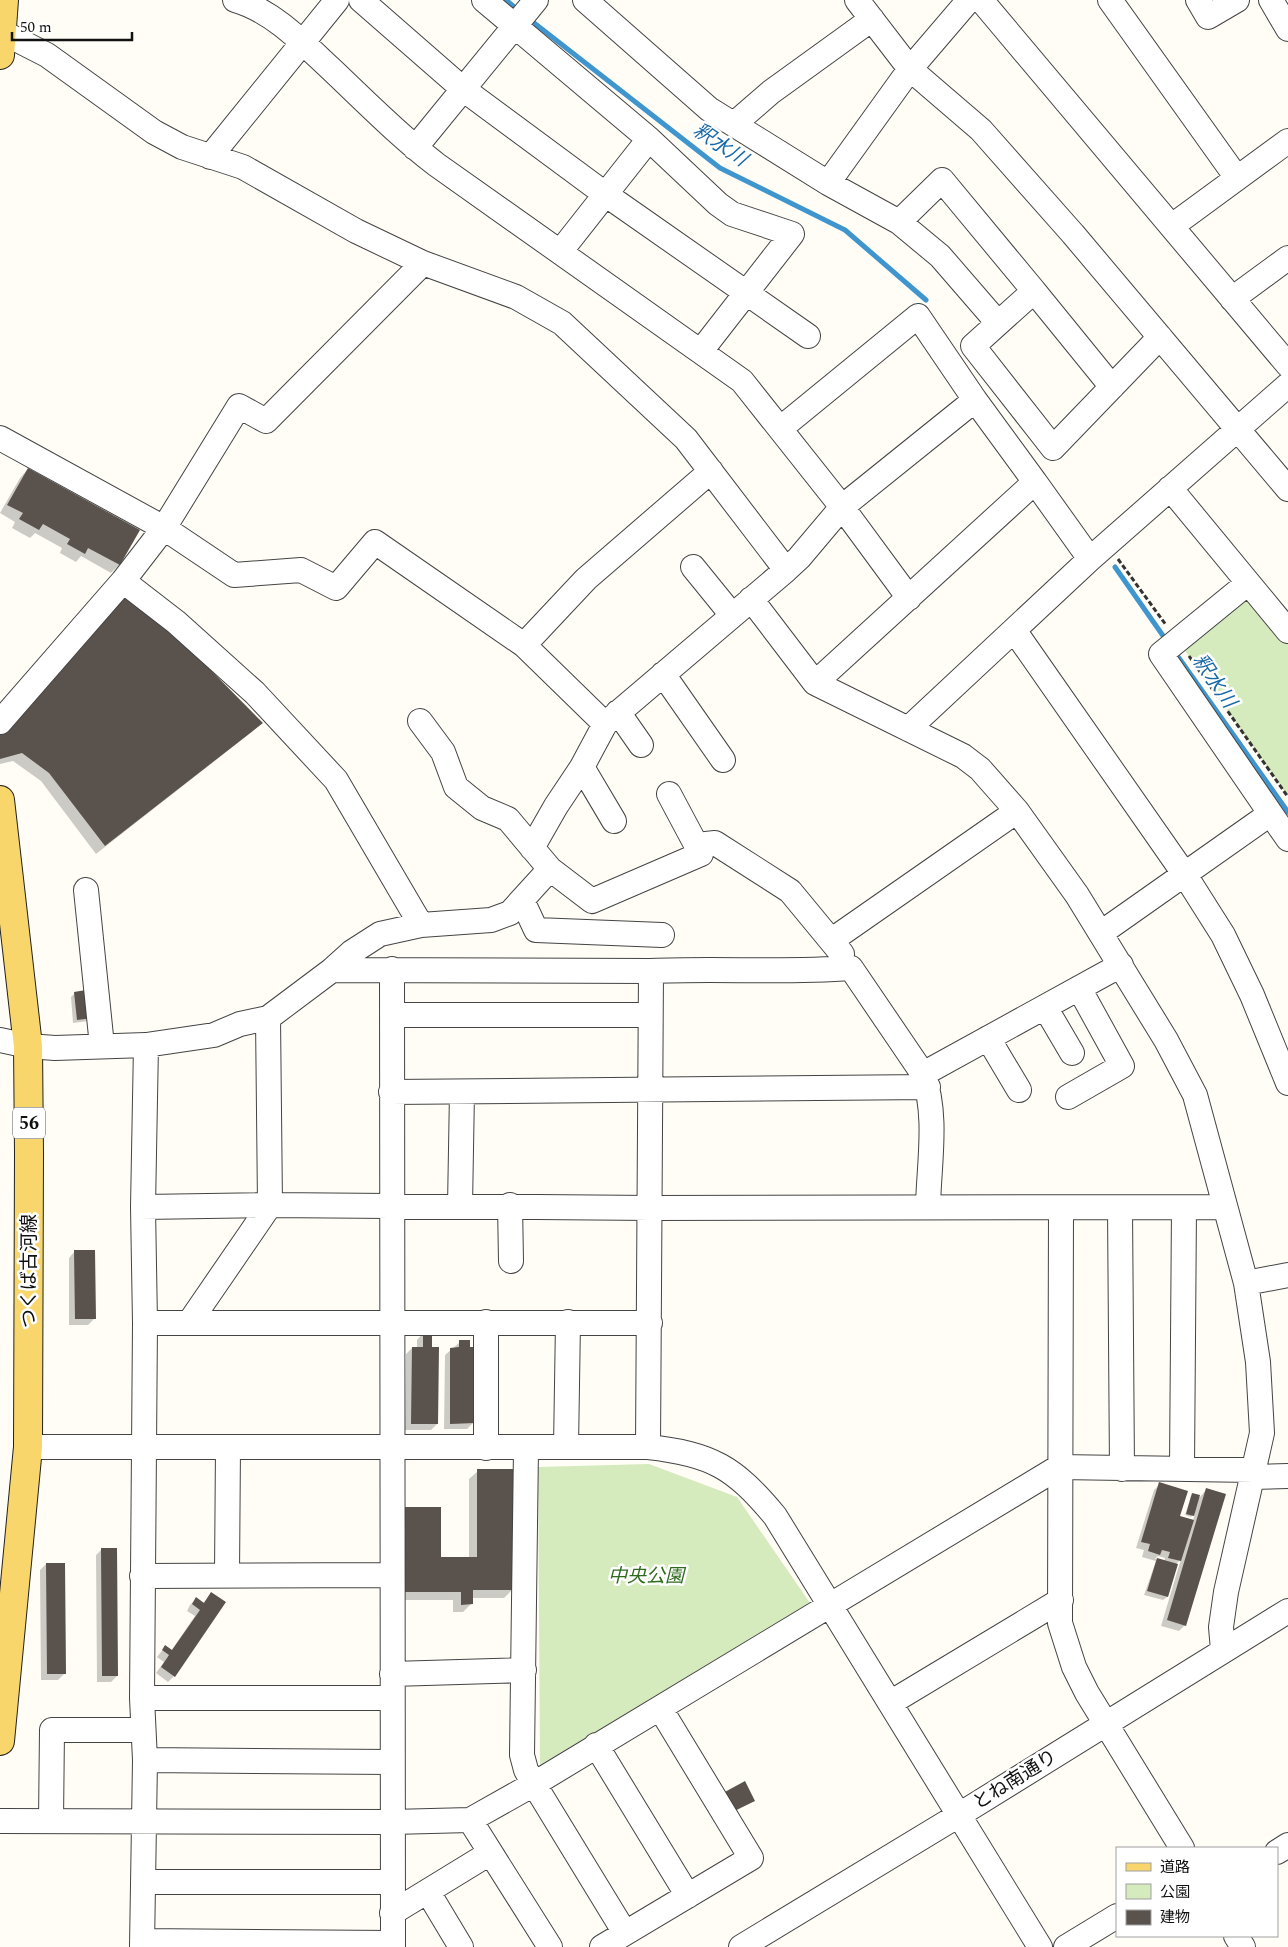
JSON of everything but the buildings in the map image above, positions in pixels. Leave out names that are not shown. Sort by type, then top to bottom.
[{"type":"main road","points":[[1,44],[4,0]]},
{"type":"main road","name":"つくば古河線","points":[[0,800],[28,1046],[28,1447],[0,1741]]},
{"type":"street","points":[[235,0],[267,14],[302,43],[415,148],[742,381],[782,428],[909,598]]},
{"type":"street","points":[[210,157],[337,0]]},
{"type":"street","points":[[361,0],[463,89],[605,194],[808,336]]},
{"type":"street","points":[[484,0],[649,139],[718,204],[732,214],[792,234],[702,351]]},
{"type":"street","points":[[415,148],[536,0]]},
{"type":"street","points":[[585,0],[709,109],[828,183],[899,222],[940,256],[998,323]]},
{"type":"street","points":[[857,0],[910,70],[982,130],[1288,489]]},
{"type":"street","points":[[828,183],[910,70],[969,0]]},
{"type":"street","points":[[981,0],[1288,365]]},
{"type":"street","points":[[1110,0],[1237,178]]},
{"type":"street","points":[[1198,0],[1208,17],[1237,0]]},
{"type":"street","points":[[1270,0],[1288,29]]},
{"type":"street","points":[[734,124],[771,92],[872,19]]},
{"type":"street","points":[[1,44],[47,55],[154,132],[182,147],[243,168],[326,215],[423,263],[516,297],[562,323],[686,438],[786,570]]},
{"type":"street","points":[[560,252],[649,139]]},
{"type":"street","points":[[1172,226],[1288,141]]},
{"type":"street","points":[[899,222],[942,180],[1112,387]]},
{"type":"street","points":[[1232,299],[1288,258]]},
{"type":"street","points":[[0,722],[123,581],[164,528],[239,406],[266,421],[423,263]]},
{"type":"street","points":[[1034,290],[973,346],[1053,448],[1160,338]]},
{"type":"street","points":[[782,428],[918,316],[975,400],[1090,559]]},
{"type":"street","points":[[908,729],[1090,559],[1236,428],[1288,385]]},
{"type":"street","points":[[532,848],[556,806],[612,718],[786,570],[799,558],[842,507],[975,400]]},
{"type":"street","points":[[0,438],[164,528],[234,575],[301,570],[336,588],[375,542],[524,645],[612,718],[641,745]]},
{"type":"street","points":[[524,645],[586,579],[711,471]]},
{"type":"street","points":[[815,683],[1035,482]]},
{"type":"street","points":[[1170,488],[1288,631]]},
{"type":"street","points":[[693,567],[732,615]]},
{"type":"street","points":[[123,581],[176,622],[255,693],[336,780],[421,925]]},
{"type":"street","points":[[1248,582],[1161,654],[1288,839]]},
{"type":"street","points":[[751,599],[815,683],[963,756],[980,769],[1017,811],[1077,895],[1166,1040],[1195,1095],[1246,1284],[1258,1362],[1262,1432],[1226,1592],[1222,1627],[1222,1650]]},
{"type":"street","points":[[1014,630],[1185,875],[1223,935],[1282,1050],[1288,1083]]},
{"type":"street","points":[[663,674],[723,760]]},
{"type":"street","points":[[420,721],[443,752],[456,787],[482,808],[508,819],[550,869],[592,901],[702,854],[669,794]]},
{"type":"street","points":[[582,767],[614,821]]},
{"type":"street","points":[[832,940],[1017,811]]},
{"type":"street","points":[[1101,933],[1270,814]]},
{"type":"street","points":[[697,845],[715,843],[790,891],[832,940],[925,1080],[931,1109],[928,1206]]},
{"type":"street","points":[[0,1040],[28,1046],[55,1048],[146,1046],[214,1034],[240,1024],[268,1018],[332,970],[352,952],[380,934],[421,925],[492,920],[510,913],[550,869]]},
{"type":"street","points":[[86,890],[102,1046]]},
{"type":"street","points":[[522,900],[536,930],[662,935]]},
{"type":"street","points":[[391,1092],[651,1091],[925,1080],[988,1038],[1121,965]]},
{"type":"street","points":[[332,970],[651,971],[700,969],[812,971],[851,968]]},
{"type":"street","points":[[146,1046],[143,1207],[145,1323],[142,1447],[142,1698],[145,1760],[142,1944],[392,1945],[392,969]]},
{"type":"street","points":[[648,1447],[651,971]]},
{"type":"street","points":[[1068,1097],[1122,1066],[1079,988]]},
{"type":"street","points":[[1045,1007],[1072,1053]]},
{"type":"street","points":[[392,1015],[650,1015]]},
{"type":"street","points":[[189,1323],[270,1205],[268,1018]]},
{"type":"street","points":[[988,1038],[1019,1090]]},
{"type":"street","points":[[460,1206],[462,1092]]},
{"type":"street","points":[[143,1207],[270,1205],[651,1208],[928,1206],[1061,1208],[1225,1207]]},
{"type":"street","points":[[510,1206],[511,1261]]},
{"type":"street","points":[[1061,1208],[1060,1623],[1066,1647],[1074,1667],[1105,1724],[1181,1847]]},
{"type":"street","points":[[1120,1208],[1122,1469]]},
{"type":"street","points":[[1182,1468],[1184,1208]]},
{"type":"street","points":[[1246,1284],[1288,1275]]},
{"type":"street","points":[[486,1322],[486,1448]]},
{"type":"street","points":[[566,1447],[568,1322]]},
{"type":"street","points":[[145,1323],[650,1323]]},
{"type":"street","points":[[28,1447],[648,1447],[683,1450],[709,1459],[729,1470],[751,1487],[775,1516],[1040,1947]]},
{"type":"street","points":[[227,1575],[228,1447]]},
{"type":"street","points":[[526,1448],[522,1755],[526,1770],[534,1784],[625,1933]]},
{"type":"street","points":[[0,1821],[392,1822],[470,1820],[534,1784],[1059,1467],[1182,1468],[1288,1476]]},
{"type":"street","points":[[142,1576],[392,1575]]},
{"type":"street","points":[[890,1703],[1061,1600]]},
{"type":"street","name":"とね南通り","points":[[741,1947],[959,1815],[1288,1610]]},
{"type":"street","points":[[392,1674],[524,1670]]},
{"type":"street","points":[[142,1698],[392,1698]]},
{"type":"street","points":[[602,1947],[751,1858],[660,1708]]},
{"type":"street","points":[[51,1821],[52,1730],[143,1730]]},
{"type":"street","points":[[596,1745],[688,1896]]},
{"type":"street","points":[[145,1760],[391,1762]]},
{"type":"street","points":[[470,1820],[550,1947]]},
{"type":"street","points":[[392,1913],[490,1853]]},
{"type":"street","points":[[144,1882],[392,1882]]},
{"type":"street","points":[[428,1892],[461,1947]]},
{"type":"street","points":[[1066,1947],[1116,1917]]},
{"type":"path","points":[[1117,557],[1288,796]]},
{"type":"green space","points":[[1251,586],[1288,632],[1288,796],[1178,641]]},
{"type":"green space","name":"中央公園","points":[[649,1464],[737,1497],[810,1603],[540,1765],[538,1467]]},
{"type":"waterway","name":"釈水川","points":[[506,0],[519,11]]},
{"type":"waterway","name":"釈水川","points":[[529,19],[720,168],[845,230],[926,300]]},
{"type":"waterway","name":"釈水川","points":[[1115,567],[1166,640]]},
{"type":"waterway","name":"釈水川","points":[[1174,651],[1288,812]]}]
